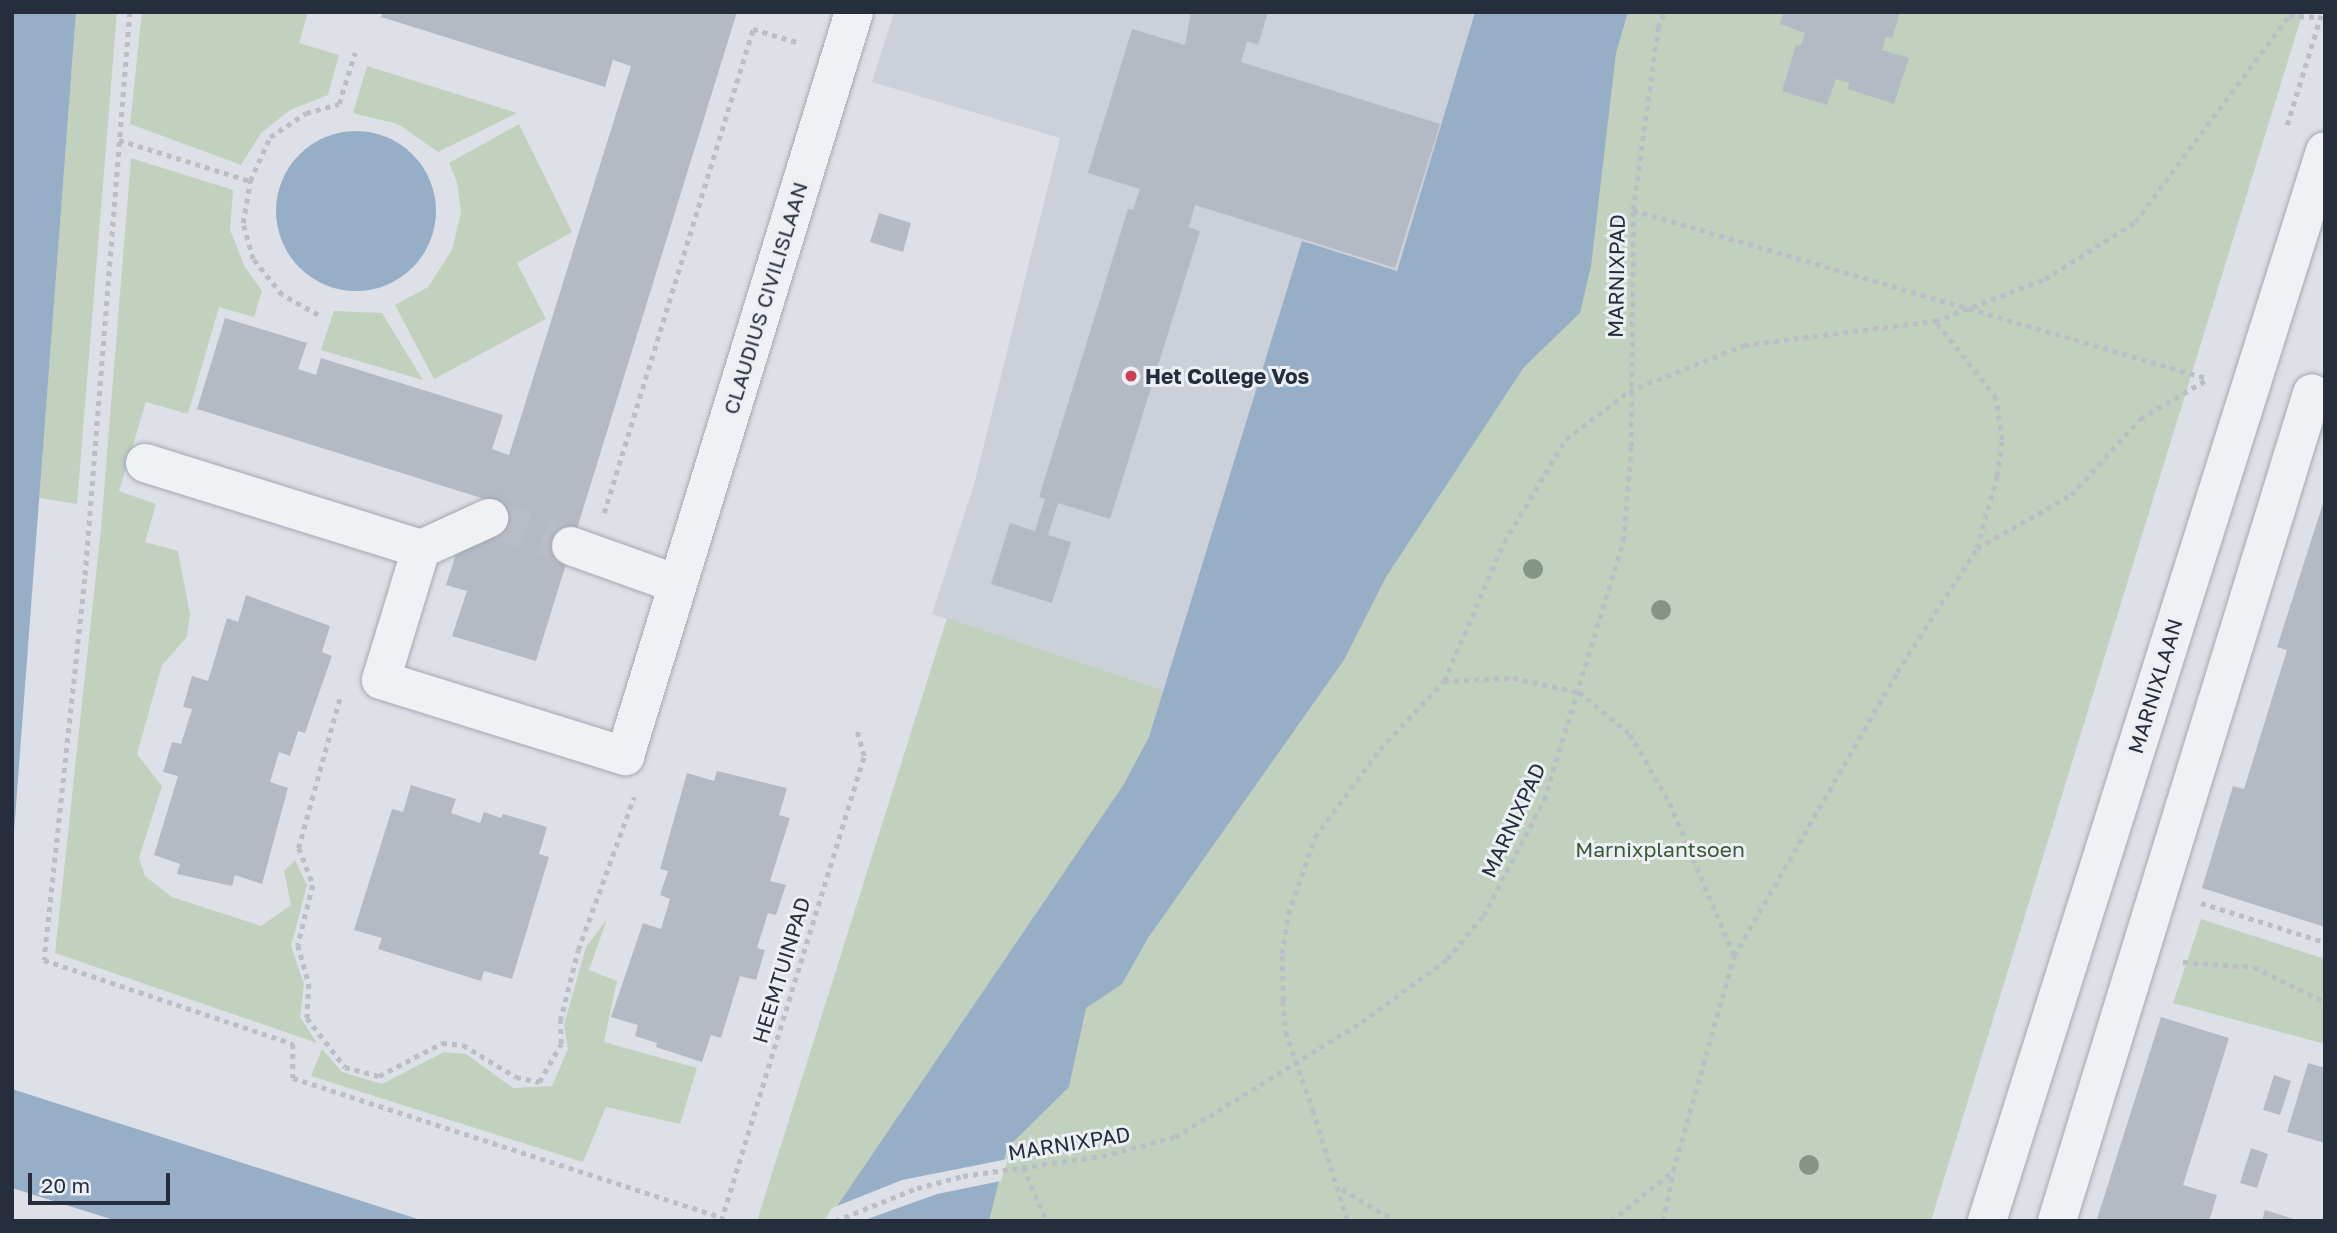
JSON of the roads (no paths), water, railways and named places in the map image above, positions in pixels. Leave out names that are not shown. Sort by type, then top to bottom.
[{"type":"street","name":"CLAUDIUS CIVILISLAAN","points":[[421,549],[381,680],[625,756],[854,12]]},
{"type":"street","name":"MARNIXLAAN","points":[[1987,1221],[2325,151]]},
{"type":"street","points":[[2057,1221],[2318,395],[2252,379]]},
{"type":"street","points":[[145,463],[421,549],[489,518]]},
{"type":"street","points":[[581,549],[677,584]]},
{"type":"water","points":[[12,12],[76,12],[12,858]]},
{"type":"water","points":[[1475,12],[1628,12],[1616,53],[1591,266],[1580,313],[1524,367],[1386,577],[1344,660],[1148,938],[1122,984],[1086,1008],[1069,1087],[1007,1148],[989,1221],[827,1221],[1124,784],[1149,737],[1302,241],[1397,271]]},
{"type":"water","points":[[356,131],[387,137],[413,154],[430,180],[436,211],[430,242],[413,268],[387,285],[356,291],[325,285],[299,268],[282,242],[276,211],[282,180],[299,154],[325,137]]},
{"type":"water","points":[[12,1089],[424,1221],[117,1221],[12,1188]]},
{"type":"tunnel","points":[[489,518],[571,546]]},
{"type":"place","name":"Het College Vos","points":[[1131,376]]},
{"type":"park label","name":"Marnixplantsoen","points":[[1660,849]]}]
